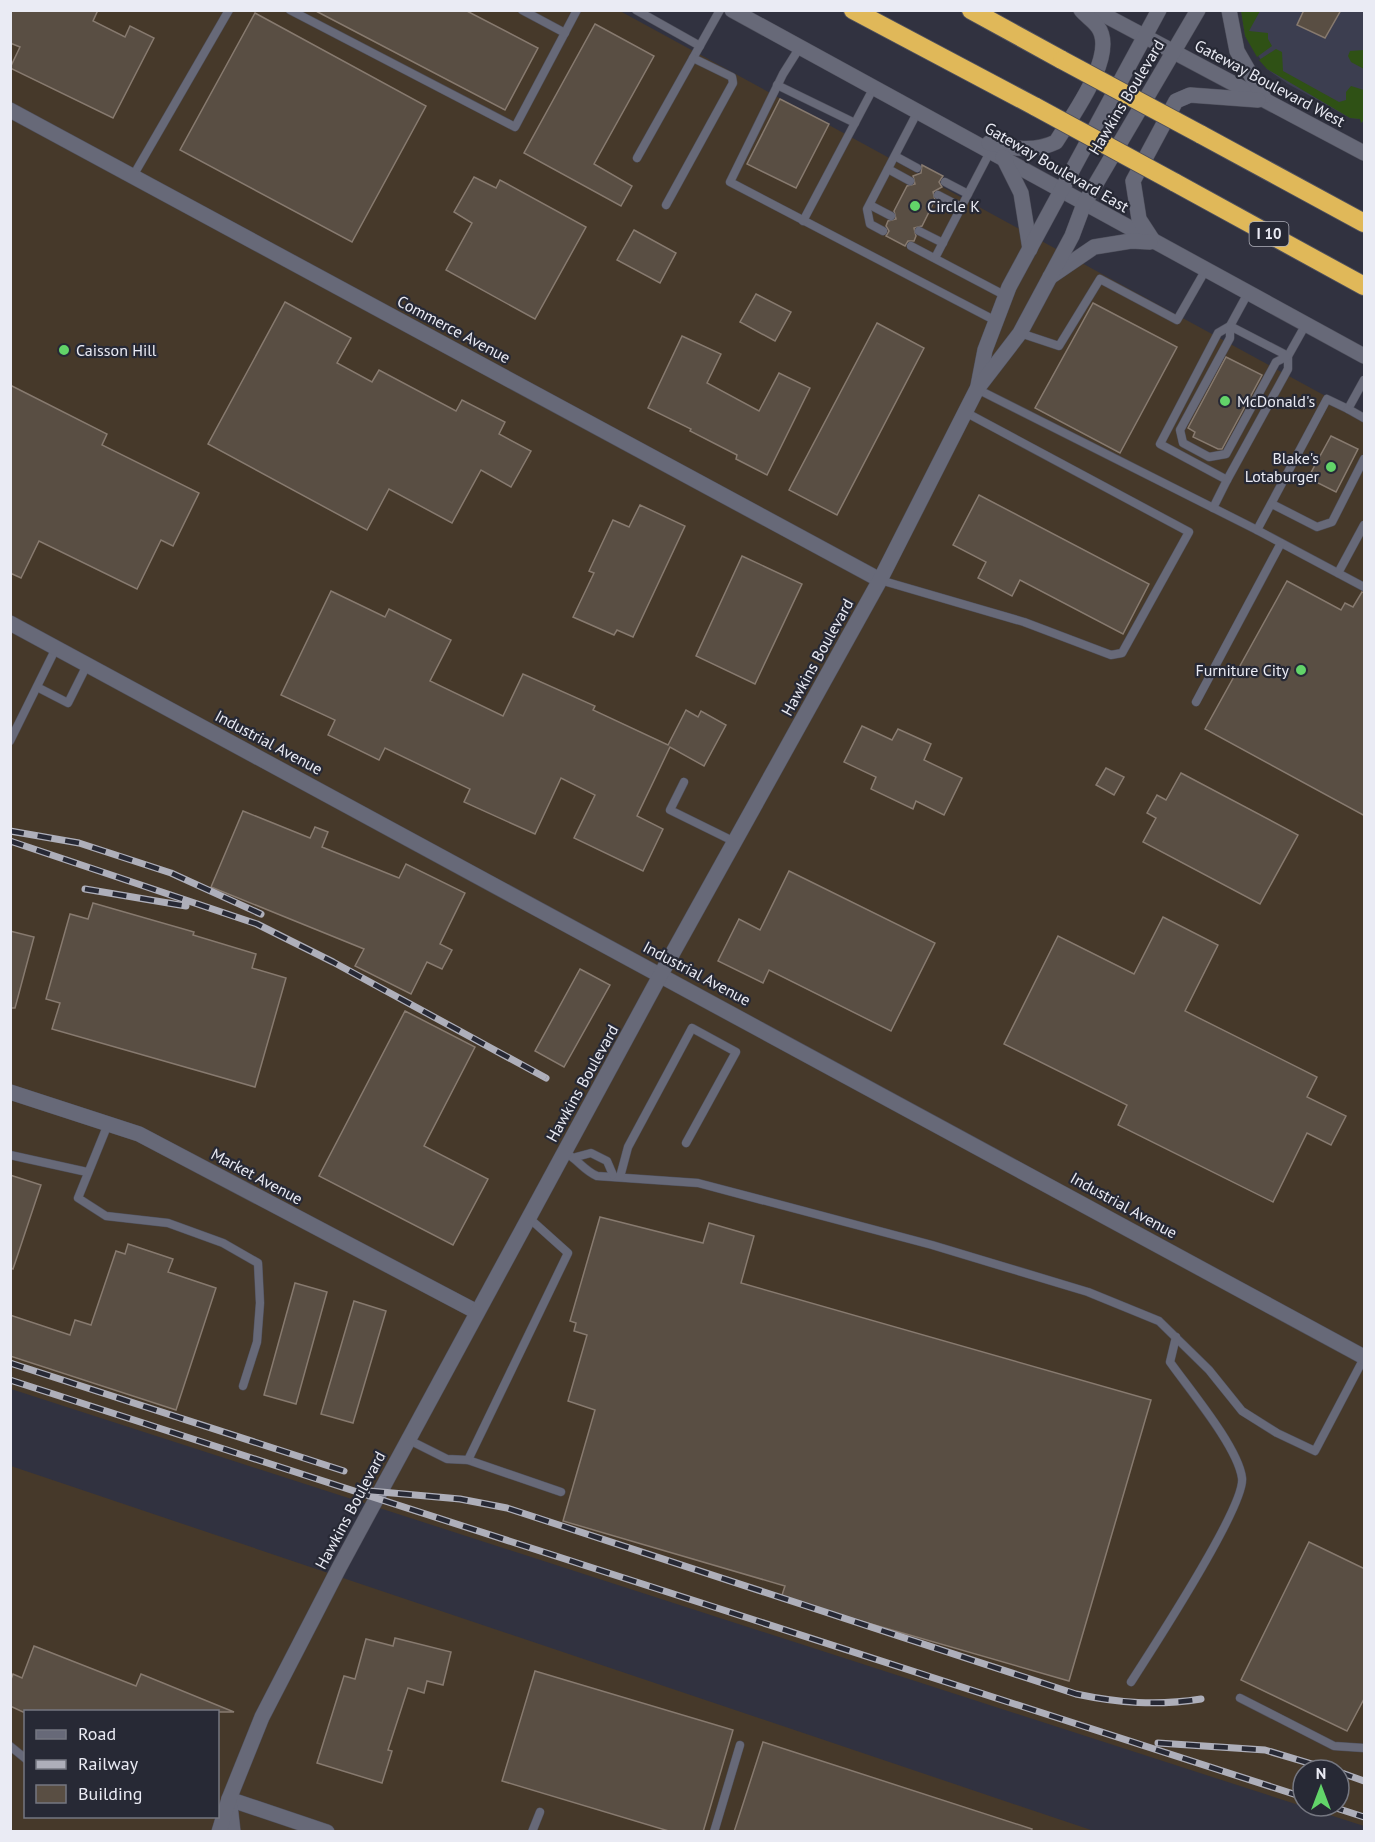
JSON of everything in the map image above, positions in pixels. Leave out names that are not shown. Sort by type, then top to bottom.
[{"type":"highway","name":"I 10","points":[[853,10],[1365,286]]},
{"type":"highway","points":[[971,10],[1365,223]]},
{"type":"main road","name":"Gateway Boulevard East","points":[[732,10],[974,140],[1205,271],[1365,356]]},
{"type":"main road","points":[[974,140],[1022,150],[1047,147],[1056,142],[1102,61],[1102,39],[1099,28],[1081,10]]},
{"type":"main road","name":"Gateway Boulevard West","points":[[1095,10],[1365,153]]},
{"type":"main road","name":"Hawkins Boulevard","points":[[978,389],[985,350],[1006,296],[1029,249],[1159,10]]},
{"type":"main road","name":"Hawkins Boulevard","points":[[219,1832],[223,1801],[268,1707],[477,1312],[529,1218],[570,1155],[662,974],[880,580],[965,412],[978,389],[1020,333],[1072,236],[1084,204],[1198,10]]},
{"type":"main road","points":[[1229,10],[1237,51],[1248,74],[1267,100]]},
{"type":"main road","points":[[1154,242],[1139,219],[1133,181],[1176,101],[1190,95],[1267,100]]},
{"type":"main road","name":"Commerce Avenue","points":[[10,110],[880,580]]},
{"type":"main road","points":[[997,154],[1021,193],[1029,249]]},
{"type":"main road","points":[[1050,277],[1095,247],[1131,241],[1154,242]]},
{"type":"main road","name":"Industrial Avenue","points":[[10,623],[662,974],[1365,1358]]},
{"type":"main road","name":"Market Avenue","points":[[10,1092],[140,1134],[477,1312]]},
{"type":"main road","points":[[223,1801],[327,1832]]},
{"type":"main road","name":"Hawkins Boulevard","points":[[223,1801],[233,1832]]},
{"type":"lane","points":[[133,176],[229,10]]},
{"type":"lane","points":[[290,10],[510,126],[517,124],[577,10]]},
{"type":"lane","points":[[522,10],[565,33]]},
{"type":"lane","points":[[636,10],[700,46]]},
{"type":"lane","points":[[637,158],[720,10]]},
{"type":"lane","points":[[800,47],[777,85],[729,179],[733,185],[996,321]]},
{"type":"lane","points":[[666,205],[733,83],[732,77],[693,58]]},
{"type":"lane","points":[[777,85],[855,123]]},
{"type":"lane","points":[[803,221],[874,87]]},
{"type":"lane","points":[[883,231],[870,224],[867,209],[918,111]]},
{"type":"lane","points":[[935,258],[968,195],[997,154]]},
{"type":"lane","points":[[895,156],[917,168]]},
{"type":"lane","points":[[888,169],[910,181]]},
{"type":"lane","points":[[945,182],[968,195]]},
{"type":"lane","points":[[938,195],[961,207]]},
{"type":"lane","points":[[870,205],[891,216]]},
{"type":"lane","points":[[919,231],[943,243]]},
{"type":"lane","points":[[911,246],[1006,296]]},
{"type":"lane","points":[[1020,333],[1059,346],[1100,279],[1178,320],[1205,271]]},
{"type":"lane","points":[[1248,293],[1230,326],[1230,338],[1180,430],[1183,443],[1209,457],[1226,454],[1276,362],[1287,356],[1306,324]]},
{"type":"lane","points":[[1230,326],[1287,356]]},
{"type":"lane","points":[[1227,480],[1160,444],[1218,333],[1230,326]]},
{"type":"lane","points":[[1213,508],[1288,369],[1287,356]]},
{"type":"lane","points":[[1348,410],[1365,380]]},
{"type":"lane","points":[[978,389],[1365,587]]},
{"type":"lane","points":[[1257,530],[1327,399],[1365,418]]},
{"type":"lane","points":[[880,580],[1023,622],[1111,655],[1122,653],[1189,532],[965,412]]},
{"type":"lane","points":[[1272,504],[1317,527],[1332,522],[1365,459]]},
{"type":"lane","points":[[1338,573],[1365,525]]},
{"type":"lane","points":[[1196,702],[1281,543]]},
{"type":"lane","points":[[10,741],[57,648]]},
{"type":"lane","points":[[37,687],[68,702],[87,665]]},
{"type":"lane","points":[[684,782],[670,810],[735,842]]},
{"type":"lane","points":[[617,1176],[628,1147],[692,1028],[736,1052],[686,1143]]},
{"type":"lane","points":[[108,1124],[78,1198],[106,1216],[168,1223],[223,1242],[258,1263],[260,1304],[257,1342],[243,1386]]},
{"type":"lane","points":[[570,1155],[591,1153],[608,1161],[617,1176]]},
{"type":"lane","points":[[10,1155],[87,1172]]},
{"type":"lane","points":[[570,1155],[584,1170],[597,1176],[698,1183],[932,1245],[1088,1292],[1159,1321],[1209,1370],[1242,1411],[1277,1433],[1315,1451],[1365,1358]]},
{"type":"lane","points":[[468,1460],[568,1253],[529,1218]]},
{"type":"lane","points":[[1131,1682],[1187,1592],[1238,1499],[1243,1479],[1236,1456],[1170,1362],[1176,1337]]},
{"type":"lane","points":[[409,1440],[447,1459],[468,1460],[561,1492]]},
{"type":"lane","points":[[1240,1698],[1334,1746],[1364,1749]]},
{"type":"lane","points":[[10,1746],[24,1757]]},
{"type":"lane","points":[[714,1832],[740,1746]]},
{"type":"lane","points":[[532,1832],[540,1812]]},
{"type":"shaded area","points":[[1241,10],[1364,11],[1364,124],[1360,119],[1350,118],[1288,84],[1267,69],[1245,36]]},
{"type":"shaded area","points":[[11,11],[620,11],[1364,417],[1364,1826],[1339,1818],[1351,1818],[1351,1758],[1291,1758],[1291,1802],[11,1389]]},
{"type":"shaded area","points":[[11,1466],[1094,1831],[11,1831]]},
{"type":"green space","points":[[1241,11],[1260,11],[1249,31],[1268,33],[1272,46],[1257,57],[1245,36]]},
{"type":"green space","points":[[1276,49],[1282,52],[1283,71],[1339,102],[1346,100],[1346,92],[1351,86],[1364,90],[1364,120],[1361,123],[1360,119],[1350,118],[1267,69],[1259,60]]},
{"type":"green space","points":[[1364,50],[1364,69],[1351,62],[1348,56],[1350,51]]},
{"type":"building","points":[[10,10],[98,10],[93,21],[125,37],[130,26],[154,38],[113,118],[10,68],[20,47],[10,43]]},
{"type":"building","points":[[314,10],[465,10],[538,48],[505,110]]},
{"type":"building","points":[[1304,10],[1341,10],[1325,38],[1297,25]]},
{"type":"building","points":[[255,13],[426,106],[352,242],[180,150]]},
{"type":"building","points":[[595,24],[654,56],[594,164],[632,186],[621,206],[524,153]]},
{"type":"building","points":[[780,99],[829,124],[796,188],[747,164]]},
{"type":"building","name":"Circle K","points":[[922,165],[943,176],[939,182],[942,187],[933,192],[935,200],[922,226],[914,228],[916,236],[914,241],[908,241],[905,246],[886,236],[889,231],[886,226],[888,221],[896,219],[894,211],[907,186],[915,184],[913,176],[921,173]]},
{"type":"building","points":[[474,177],[496,188],[500,180],[586,227],[535,319],[446,270],[472,223],[454,212]]},
{"type":"building","points":[[634,230],[676,253],[660,283],[617,260]]},
{"type":"building","points":[[756,294],[791,312],[775,341],[740,322]]},
{"type":"building","points":[[285,302],[351,338],[337,363],[372,382],[379,370],[456,411],[462,400],[505,422],[499,434],[531,451],[511,487],[481,470],[452,523],[389,489],[367,530],[208,444]]},
{"type":"building","points":[[1093,303],[1177,347],[1120,453],[1035,408]]},
{"type":"building","points":[[877,323],[924,348],[837,515],[789,490]]},
{"type":"building","points":[[682,336],[721,354],[707,383],[759,411],[779,373],[810,388],[767,475],[736,459],[737,455],[690,431],[691,429],[648,408]]},
{"type":"building","name":"McDonald's","points":[[1226,357],[1262,375],[1222,449],[1218,449],[1193,437],[1195,432],[1188,428]]},
{"type":"building","points":[[10,385],[107,434],[102,445],[199,493],[173,546],[161,540],[137,589],[39,541],[21,578],[10,573]]},
{"type":"building","name":"Blake's Lotaburger","points":[[1331,436],[1358,449],[1336,492],[1308,478]]},
{"type":"building","points":[[979,495],[1149,584],[1123,634],[1020,580],[1012,596],[978,578],[986,562],[953,545]]},
{"type":"building","points":[[640,505],[685,526],[633,637],[617,630],[614,635],[573,617],[594,573],[589,571],[613,520],[629,527]]},
{"type":"building","points":[[742,556],[802,584],[755,684],[696,656]]},
{"type":"building","name":"Furniture City","points":[[1287,581],[1341,610],[1345,603],[1353,607],[1362,592],[1365,593],[1365,816],[1205,729]]},
{"type":"building","points":[[331,591],[385,617],[389,609],[451,640],[430,681],[503,716],[523,674],[595,706],[593,710],[668,745],[686,710],[698,717],[701,711],[726,725],[704,766],[670,747],[637,816],[663,829],[643,871],[574,838],[595,795],[561,778],[535,834],[464,802],[470,789],[385,748],[379,760],[328,735],[335,720],[281,695]]},
{"type":"building","points":[[862,726],[892,740],[898,729],[931,744],[924,760],[962,778],[944,815],[916,801],[913,809],[871,789],[876,777],[844,762]]},
{"type":"building","points":[[1106,768],[1124,777],[1114,795],[1096,785]]},
{"type":"building","points":[[1181,773],[1298,835],[1260,904],[1143,842],[1156,818],[1147,813],[1157,795],[1166,800]]},
{"type":"building","points":[[243,811],[310,838],[315,827],[328,832],[322,847],[399,878],[406,864],[465,893],[440,944],[452,950],[442,969],[427,962],[411,994],[355,966],[364,949],[211,887]]},
{"type":"building","points":[[789,871],[935,943],[891,1031],[769,970],[763,983],[718,961],[739,919],[760,930]]},
{"type":"building","points":[[93,903],[194,932],[193,935],[256,954],[252,968],[286,978],[255,1087],[52,1029],[60,1003],[46,999],[70,914],[88,919]]},
{"type":"building","points":[[1163,917],[1218,945],[1185,1011],[1317,1077],[1307,1097],[1346,1116],[1331,1145],[1307,1133],[1273,1202],[1118,1125],[1127,1105],[1004,1044],[1058,936],[1134,974]]},
{"type":"building","points":[[10,931],[34,937],[15,1008],[10,1008]]},
{"type":"building","points":[[580,969],[610,985],[564,1067],[535,1051]]},
{"type":"building","points":[[405,1011],[475,1047],[424,1146],[488,1179],[453,1245],[319,1176]]},
{"type":"building","points":[[10,1175],[41,1185],[13,1269],[10,1268]]},
{"type":"building","points":[[600,1217],[703,1243],[709,1223],[754,1236],[741,1283],[1151,1400],[1069,1681],[781,1598],[785,1586],[563,1521],[595,1410],[568,1401],[587,1335],[574,1331],[576,1323],[570,1321]]},
{"type":"building","points":[[128,1244],[173,1259],[168,1272],[216,1288],[176,1410],[10,1356],[10,1315],[70,1335],[75,1320],[91,1325],[116,1251],[125,1254]]},
{"type":"building","points":[[295,1283],[327,1292],[296,1404],[264,1395]]},
{"type":"building","points":[[354,1301],[386,1311],[353,1423],[321,1414]]},
{"type":"building","points":[[1309,1542],[1365,1569],[1365,1697],[1347,1731],[1241,1680]]},
{"type":"building","points":[[395,1638],[451,1652],[443,1685],[427,1681],[424,1693],[408,1688],[388,1750],[392,1751],[382,1783],[317,1763],[344,1676],[355,1679],[366,1639],[393,1646]]},
{"type":"building","points":[[34,1646],[136,1686],[141,1674],[234,1712],[219,1712],[219,1710],[24,1710],[23,1712],[10,1706],[10,1682],[13,1674],[22,1678]]},
{"type":"building","points":[[535,1671],[733,1730],[703,1832],[672,1832],[502,1781]]},
{"type":"building","points":[[763,1742],[1032,1829],[1031,1832],[734,1832]]},
{"type":"railway","points":[[10,831],[79,843],[171,873],[261,914]]},
{"type":"railway","points":[[10,841],[257,924],[333,962],[546,1078]]},
{"type":"railway","points":[[85,889],[186,906]]},
{"type":"railway","points":[[10,1363],[344,1471]]},
{"type":"railway","points":[[10,1380],[1291,1793]]},
{"type":"railway","points":[[370,1491],[460,1499],[507,1508],[1076,1694],[1107,1700],[1138,1702],[1201,1699]]},
{"type":"railway","points":[[1158,1743],[1265,1750],[1292,1758]]},
{"type":"railway","points":[[1351,1776],[1364,1781]]},
{"type":"railway","points":[[1351,1813],[1364,1817]]},
{"type":"place","name":"Circle K","points":[[915,206]]},
{"type":"place","name":"Caisson Hill","points":[[64,350]]},
{"type":"place","name":"McDonald's","points":[[1225,401]]},
{"type":"place","name":"Blake's Lotaburger","points":[[1331,467]]},
{"type":"place","name":"Furniture City","points":[[1301,670]]}]
